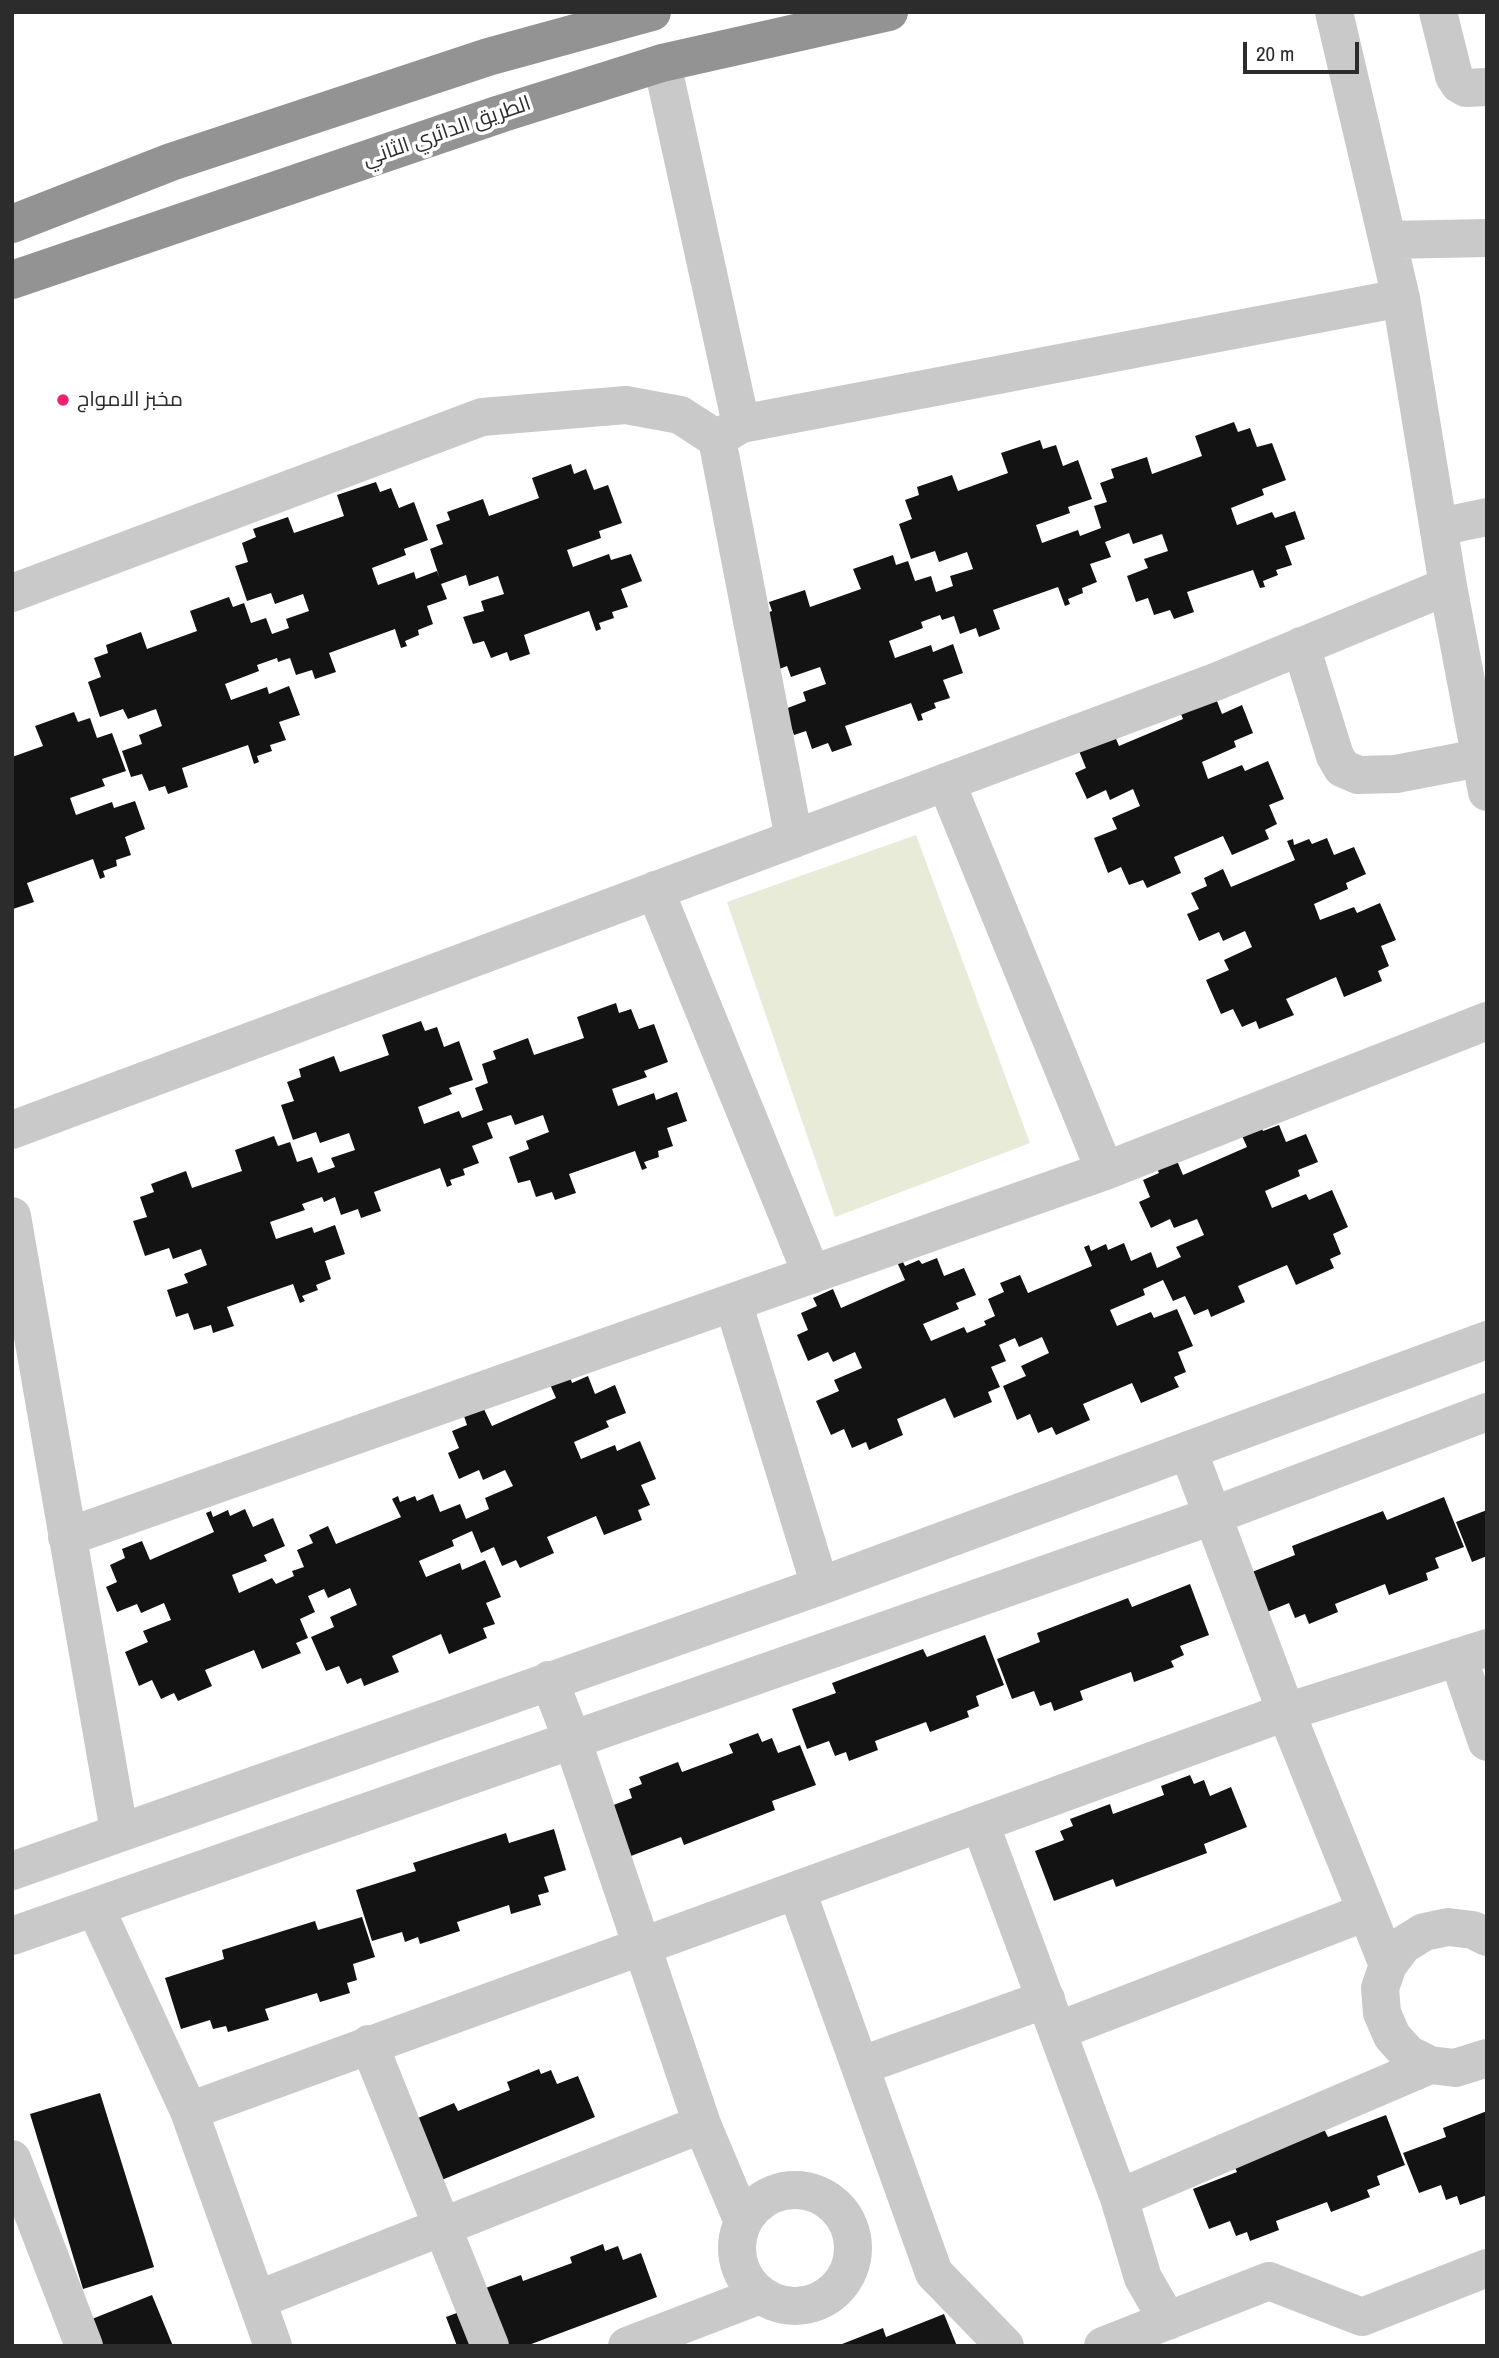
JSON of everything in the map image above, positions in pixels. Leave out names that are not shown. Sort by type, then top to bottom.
[{"type":"highway","points":[[12,223],[171,162],[488,57],[652,12]]},
{"type":"highway","name":"الطريق الدائري الثاني","points":[[12,280],[487,118],[662,63],[889,12]]},
{"type":"street","points":[[1301,646],[1335,756],[1342,768],[1358,775],[1483,775],[1448,586],[1401,298],[1334,12]]},
{"type":"street","points":[[1437,12],[1454,76],[1459,84],[1466,88],[1487,87]]},
{"type":"street","points":[[662,63],[729,431],[794,839]]},
{"type":"street","points":[[1388,240],[1487,238]]},
{"type":"street","points":[[12,593],[482,417],[626,405],[680,415],[729,431],[1401,298]]},
{"type":"street","points":[[1439,527],[1487,517]]},
{"type":"street","points":[[12,1130],[1215,682],[1448,586]]},
{"type":"street","points":[[947,782],[1105,1171]]},
{"type":"street","points":[[655,890],[811,1275]]},
{"type":"street","points":[[67,1537],[1105,1171],[1487,1021]]},
{"type":"street","points":[[12,1216],[119,1830]]},
{"type":"street","points":[[733,1302],[820,1586]]},
{"type":"street","points":[[12,1871],[119,1830],[820,1586],[1487,1340]]},
{"type":"street","points":[[12,1936],[1212,1516],[1487,1412]]},
{"type":"street","points":[[1188,1450],[1286,1712],[1388,1965]]},
{"type":"street","points":[[189,2111],[1286,1712],[1472,1653],[1487,1742]]},
{"type":"street","points":[[549,1680],[572,1739],[702,2124],[743,2222]]},
{"type":"street","points":[[980,1823],[1119,2198],[1143,2278],[1168,2321]]},
{"type":"street","points":[[797,1891],[934,2273],[1006,2346]]},
{"type":"street","points":[[95,1907],[189,2111],[273,2346]]},
{"type":"street","points":[[860,2066],[1051,2015],[1366,1912]]},
{"type":"street","points":[[1487,1937],[1473,1930],[1448,1927],[1424,1932],[1403,1945],[1388,1965],[1380,1988],[1382,2013],[1392,2036],[1408,2054],[1430,2065],[1455,2068],[1487,2058]]},
{"type":"street","points":[[369,2044],[490,2346]]},
{"type":"street","points":[[1119,2198],[1430,2065]]},
{"type":"street","points":[[257,2300],[702,2124]]},
{"type":"street","points":[[12,2159],[84,2346]]},
{"type":"street","points":[[786,2191],[804,2191],[821,2197],[836,2207],[847,2222],[853,2239],[853,2257],[847,2274],[835,2291],[818,2302],[799,2307],[778,2304],[760,2295],[746,2280],[738,2262],[737,2242],[743,2222],[753,2208],[768,2197],[786,2191]]},
{"type":"street","points":[[1103,2346],[1269,2281],[1368,2331],[1487,2268]]},
{"type":"street","points":[[627,2346],[760,2295]]},
{"type":"green space","points":[[916,835],[1030,1143],[835,1217],[727,902]]},
{"type":"building","points":[[1234,422],[1238,432],[1250,428],[1257,447],[1272,443],[1286,480],[1262,489],[1264,495],[1231,508],[1237,525],[1272,512],[1275,518],[1295,511],[1305,539],[1285,546],[1292,565],[1276,570],[1278,575],[1263,581],[1265,587],[1260,588],[1253,570],[1187,592],[1194,612],[1174,619],[1170,610],[1154,615],[1148,598],[1136,602],[1127,576],[1148,568],[1144,559],[1168,551],[1162,534],[1133,544],[1129,533],[1105,542],[1111,557],[1090,564],[1097,582],[1082,588],[1083,593],[1068,599],[1070,604],[1065,606],[1058,587],[993,610],[1000,629],[979,637],[976,628],[960,634],[954,616],[942,620],[940,615],[921,622],[923,628],[889,641],[895,658],[931,645],[933,652],[953,644],[963,673],[943,680],[950,698],[934,703],[936,708],[921,714],[923,720],[918,721],[911,703],[845,726],[852,745],[832,752],[828,743],[812,749],[806,731],[794,735],[785,709],[806,701],[803,692],[826,684],[820,667],[791,677],[787,666],[764,675],[758,616],[772,611],[769,602],[805,590],[810,607],[861,589],[853,569],[893,555],[896,565],[908,561],[915,581],[931,576],[936,592],[953,586],[950,576],[973,569],[967,552],[939,562],[935,551],[911,559],[899,524],[912,519],[905,500],[919,495],[917,487],[952,475],[958,491],[1008,473],[1001,453],[1040,440],[1043,449],[1056,445],[1063,466],[1078,460],[1092,499],[1068,507],[1070,513],[1036,525],[1042,543],[1078,530],[1080,536],[1101,528],[1094,506],[1107,502],[1100,483],[1114,478],[1111,469],[1147,457],[1152,474],[1202,456],[1195,436]]},
{"type":"building","points":[[571,464],[574,474],[586,469],[594,490],[608,485],[622,523],[599,531],[601,538],[567,550],[573,567],[609,554],[611,560],[631,554],[642,581],[621,589],[628,607],[612,612],[614,618],[599,623],[601,629],[596,631],[589,611],[524,635],[530,654],[510,661],[507,652],[491,658],[484,641],[473,644],[463,617],[484,611],[481,601],[504,594],[498,576],[469,586],[466,575],[441,584],[447,599],[427,606],[433,624],[418,630],[419,635],[405,641],[407,646],[401,648],[395,629],[329,653],[336,672],[315,679],[312,670],[296,675],[290,658],[278,662],[277,658],[257,665],[259,671],[225,684],[231,700],[267,687],[269,694],[289,686],[300,715],[279,722],[286,740],[270,745],[272,751],[257,756],[259,762],[254,764],[248,745],[182,768],[188,787],[168,794],[165,786],[149,791],[142,774],[131,777],[122,751],[142,744],[139,735],[162,726],[156,709],[128,719],[123,709],[100,717],[88,682],[101,677],[94,658],[108,653],[106,645],[141,632],[147,649],[197,631],[190,611],[229,597],[233,607],[244,603],[251,623],[266,618],[272,634],[289,628],[286,619],[309,611],[303,594],[275,604],[271,593],[247,601],[235,566],[248,562],[242,543],[256,537],[253,529],[288,517],[294,533],[344,516],[337,495],[376,482],[380,492],[391,488],[399,508],[414,502],[428,540],[404,549],[406,555],[372,568],[378,585],[414,572],[416,579],[437,571],[440,579],[430,549],[443,544],[436,525],[450,520],[447,512],[483,499],[489,516],[539,498],[532,478]]},
{"type":"building","points":[[1215,696],[1222,714],[1242,705],[1253,733],[1234,741],[1236,747],[1202,762],[1208,779],[1242,765],[1245,771],[1268,761],[1284,799],[1269,805],[1277,824],[1265,830],[1269,839],[1232,855],[1223,836],[1174,857],[1181,873],[1147,888],[1143,880],[1129,885],[1121,867],[1108,873],[1094,838],[1117,829],[1112,818],[1140,806],[1133,789],[1110,800],[1106,790],[1087,799],[1075,773],[1086,768],[1079,751],[1111,727],[1119,746],[1183,719],[1175,699]]},
{"type":"building","points":[[74,712],[78,722],[90,718],[97,738],[112,733],[126,771],[102,779],[105,786],[70,798],[76,815],[112,802],[114,808],[135,801],[145,829],[125,837],[131,855],[116,860],[117,866],[103,871],[105,877],[100,879],[93,859],[27,883],[34,902],[13,909],[12,757],[43,746],[35,726]]},
{"type":"building","points":[[1327,838],[1334,855],[1354,847],[1366,874],[1346,883],[1348,889],[1314,904],[1320,920],[1354,907],[1357,913],[1380,903],[1396,940],[1381,946],[1389,966],[1378,971],[1382,981],[1344,997],[1336,977],[1286,999],[1294,1015],[1259,1029],[1256,1021],[1242,1027],[1233,1009],[1221,1014],[1206,980],[1229,970],[1224,960],[1252,947],[1245,931],[1223,941],[1219,932],[1199,941],[1187,914],[1199,909],[1191,893],[1207,886],[1204,878],[1223,869],[1231,887],[1295,860],[1287,841],[1293,839],[1294,845],[1309,839],[1312,844]]},
{"type":"building","points":[[616,1003],[619,1013],[631,1009],[639,1029],[654,1024],[668,1062],[644,1071],[647,1077],[612,1089],[618,1106],[654,1093],[656,1100],[677,1092],[687,1121],[667,1128],[673,1146],[658,1151],[659,1157],[644,1162],[647,1168],[642,1170],[635,1151],[569,1174],[576,1193],[555,1200],[552,1192],[536,1197],[530,1180],[518,1183],[509,1157],[529,1149],[526,1141],[549,1132],[543,1115],[515,1125],[511,1115],[487,1123],[493,1138],[472,1146],[479,1163],[463,1169],[465,1175],[450,1180],[452,1185],[447,1187],[440,1168],[374,1192],[381,1211],[361,1218],[358,1209],[341,1215],[335,1197],[324,1202],[322,1197],[302,1204],[305,1210],[270,1222],[276,1239],[312,1227],[314,1233],[335,1225],[345,1254],[325,1261],[331,1279],[316,1285],[318,1290],[302,1296],[305,1301],[300,1303],[293,1284],[227,1307],[234,1326],[213,1333],[211,1325],[194,1330],[188,1313],[176,1317],[167,1290],[188,1283],[184,1274],[207,1265],[201,1249],[173,1259],[169,1248],[145,1256],[133,1221],[147,1217],[140,1197],[154,1192],[151,1184],[186,1171],[192,1188],[242,1171],[235,1150],[274,1136],[278,1146],[290,1142],[297,1162],[312,1157],[318,1173],[335,1167],[331,1158],[355,1150],[349,1133],[320,1143],[316,1132],[293,1140],[281,1105],[294,1101],[287,1082],[301,1077],[299,1069],[334,1056],[340,1072],[389,1055],[382,1035],[421,1021],[425,1031],[437,1027],[444,1047],[459,1041],[473,1080],[449,1088],[452,1094],[418,1107],[424,1124],[459,1111],[462,1118],[483,1110],[475,1088],[488,1083],[482,1064],[496,1059],[493,1051],[528,1038],[534,1055],[584,1038],[577,1017]]},
{"type":"building","points":[[1279,1125],[1286,1142],[1306,1134],[1318,1162],[1298,1170],[1300,1176],[1265,1191],[1272,1208],[1306,1194],[1309,1200],[1332,1190],[1348,1227],[1333,1234],[1341,1254],[1330,1259],[1334,1268],[1296,1285],[1287,1265],[1238,1286],[1245,1302],[1211,1317],[1208,1309],[1194,1315],[1185,1296],[1173,1301],[1163,1280],[1143,1289],[1145,1295],[1110,1310],[1117,1326],[1151,1312],[1154,1318],[1177,1309],[1193,1346],[1178,1352],[1186,1372],[1174,1377],[1179,1387],[1141,1403],[1132,1383],[1083,1404],[1090,1420],[1056,1435],[1052,1427],[1038,1433],[1030,1414],[1017,1420],[1003,1386],[1026,1376],[1021,1366],[1049,1353],[1042,1337],[1019,1347],[1015,1338],[999,1345],[1006,1361],[991,1367],[1000,1387],[988,1392],[992,1402],[954,1418],[945,1398],[897,1419],[903,1435],[869,1450],[866,1442],[852,1448],[844,1429],[831,1435],[816,1401],[839,1391],[834,1380],[862,1368],[855,1352],[833,1362],[828,1352],[808,1361],[797,1335],[808,1330],[801,1313],[817,1306],[813,1298],[833,1289],[841,1308],[905,1280],[897,1262],[902,1260],[905,1266],[919,1260],[922,1264],[937,1258],[944,1276],[964,1268],[976,1295],[956,1303],[959,1309],[923,1324],[931,1341],[964,1327],[967,1333],[986,1325],[984,1321],[995,1316],[988,1299],[1004,1292],[1000,1283],[1020,1275],[1028,1293],[1092,1266],[1084,1247],[1089,1245],[1091,1251],[1106,1244],[1108,1250],[1124,1243],[1131,1261],[1151,1252],[1157,1268],[1181,1257],[1176,1247],[1204,1235],[1197,1219],[1174,1228],[1170,1219],[1151,1228],[1139,1202],[1150,1197],[1143,1180],[1159,1173],[1155,1165],[1175,1156],[1183,1175],[1247,1147],[1239,1129],[1261,1126],[1263,1131]]},
{"type":"building","points":[[588,1376],[595,1394],[615,1385],[626,1413],[606,1421],[609,1427],[574,1442],[581,1459],[615,1445],[617,1451],[640,1441],[656,1479],[641,1485],[650,1505],[638,1510],[642,1520],[604,1535],[596,1516],[547,1537],[554,1553],[520,1568],[516,1560],[502,1566],[494,1547],[481,1553],[472,1531],[452,1540],[454,1546],[419,1561],[426,1577],[460,1563],[462,1570],[485,1560],[501,1597],[486,1603],[495,1624],[483,1628],[487,1638],[449,1654],[441,1634],[392,1656],[399,1672],[364,1686],[361,1678],[347,1684],[339,1666],[326,1671],[311,1637],[334,1627],[330,1617],[357,1605],[350,1588],[328,1598],[324,1589],[308,1596],[315,1612],[300,1619],[308,1638],[296,1643],[301,1653],[262,1669],[254,1650],[205,1670],[212,1686],[178,1701],[174,1693],[161,1699],[152,1680],[139,1686],[125,1652],[148,1642],[143,1631],[171,1620],[164,1603],[141,1613],[137,1604],[117,1612],[106,1587],[117,1582],[110,1565],[125,1558],[122,1549],[142,1541],[150,1560],[214,1532],[206,1513],[211,1511],[213,1517],[228,1510],[230,1516],[245,1509],[253,1527],[273,1518],[285,1546],[264,1555],[267,1561],[232,1575],[239,1593],[272,1578],[276,1584],[294,1576],[292,1571],[304,1567],[297,1550],[313,1543],[309,1535],[328,1526],[336,1544],[401,1517],[392,1499],[398,1496],[400,1502],[415,1496],[417,1501],[433,1494],[440,1512],[460,1504],[466,1519],[489,1509],[485,1498],[513,1486],[505,1470],[483,1480],[479,1470],[459,1479],[448,1453],[459,1448],[452,1431],[467,1425],[464,1416],[483,1407],[492,1426],[556,1398],[548,1380],[570,1377],[572,1383]]},
{"type":"building","points":[[1444,1497],[1464,1547],[1435,1558],[1439,1568],[1426,1573],[1428,1580],[1389,1595],[1385,1584],[1335,1604],[1338,1612],[1309,1624],[1305,1614],[1295,1618],[1289,1603],[1267,1612],[1252,1572],[1295,1555],[1292,1546],[1383,1511],[1387,1520]]},
{"type":"building","points":[[1487,1510],[1487,1556],[1472,1562],[1456,1522]]},
{"type":"building","points":[[1190,1584],[1209,1635],[1180,1646],[1184,1655],[1171,1661],[1174,1667],[1134,1682],[1131,1672],[1080,1691],[1083,1700],[1054,1711],[1051,1702],[1040,1706],[1034,1691],[1012,1699],[997,1659],[1040,1642],[1037,1633],[1128,1598],[1132,1607]]},
{"type":"building","points":[[985,1635],[1004,1685],[976,1696],[979,1706],[967,1711],[969,1717],[930,1732],[926,1722],[875,1741],[878,1750],[849,1761],[846,1752],[835,1756],[829,1741],[807,1749],[792,1709],[836,1693],[832,1683],[923,1649],[927,1657]]},
{"type":"building","points":[[758,1733],[762,1742],[772,1738],[778,1753],[800,1745],[816,1785],[772,1801],[775,1810],[684,1845],[681,1837],[623,1859],[603,1809],[632,1798],[629,1789],[642,1784],[639,1777],[678,1762],[682,1772],[733,1753],[729,1744]]},
{"type":"building","points":[[1190,1775],[1194,1784],[1204,1780],[1210,1796],[1231,1787],[1247,1827],[1204,1844],[1207,1853],[1116,1887],[1113,1879],[1054,1901],[1035,1851],[1064,1840],[1060,1831],[1073,1826],[1070,1819],[1110,1804],[1113,1814],[1164,1795],[1161,1786]]},
{"type":"building","points":[[554,1829],[566,1870],[544,1877],[549,1892],[538,1895],[541,1905],[511,1914],[509,1905],[457,1922],[460,1931],[420,1944],[418,1937],[405,1942],[402,1932],[372,1941],[356,1890],[416,1871],[413,1863],[506,1833],[509,1843]]},
{"type":"building","points":[[362,1917],[375,1957],[353,1964],[357,1980],[347,1983],[350,1993],[320,2002],[317,1993],[265,2009],[269,2020],[228,2032],[226,2026],[213,2029],[210,2020],[181,2029],[165,1978],[224,1959],[222,1950],[315,1921],[318,1930]]},
{"type":"building","points":[[539,2069],[541,2074],[551,2070],[557,2084],[578,2076],[595,2117],[410,2193],[418,2118],[454,2103],[458,2111],[510,2090],[507,2082]]},
{"type":"building","points":[[100,2093],[154,2267],[83,2289],[30,2114]]},
{"type":"building","points":[[1487,2111],[1487,2195],[1460,2205],[1457,2196],[1446,2200],[1441,2185],[1419,2193],[1403,2153],[1446,2137],[1443,2128]]},
{"type":"building","points":[[1386,2115],[1405,2165],[1377,2176],[1380,2185],[1367,2190],[1370,2197],[1331,2212],[1327,2202],[1276,2221],[1279,2230],[1250,2241],[1247,2232],[1236,2236],[1230,2221],[1209,2229],[1193,2189],[1237,2172],[1233,2164],[1324,2129],[1328,2137]]},
{"type":"building","points":[[603,2244],[605,2251],[618,2246],[623,2260],[641,2253],[657,2297],[526,2346],[457,2346],[446,2317],[478,2305],[483,2289],[521,2275],[523,2281],[572,2263],[570,2257]]},
{"type":"building","points":[[152,2295],[173,2346],[103,2346],[92,2319]]},
{"type":"building","points":[[944,2314],[957,2346],[837,2346],[883,2328],[886,2337]]},
{"type":"place","name":"مخبز الامواج","points":[[63,400]]}]
